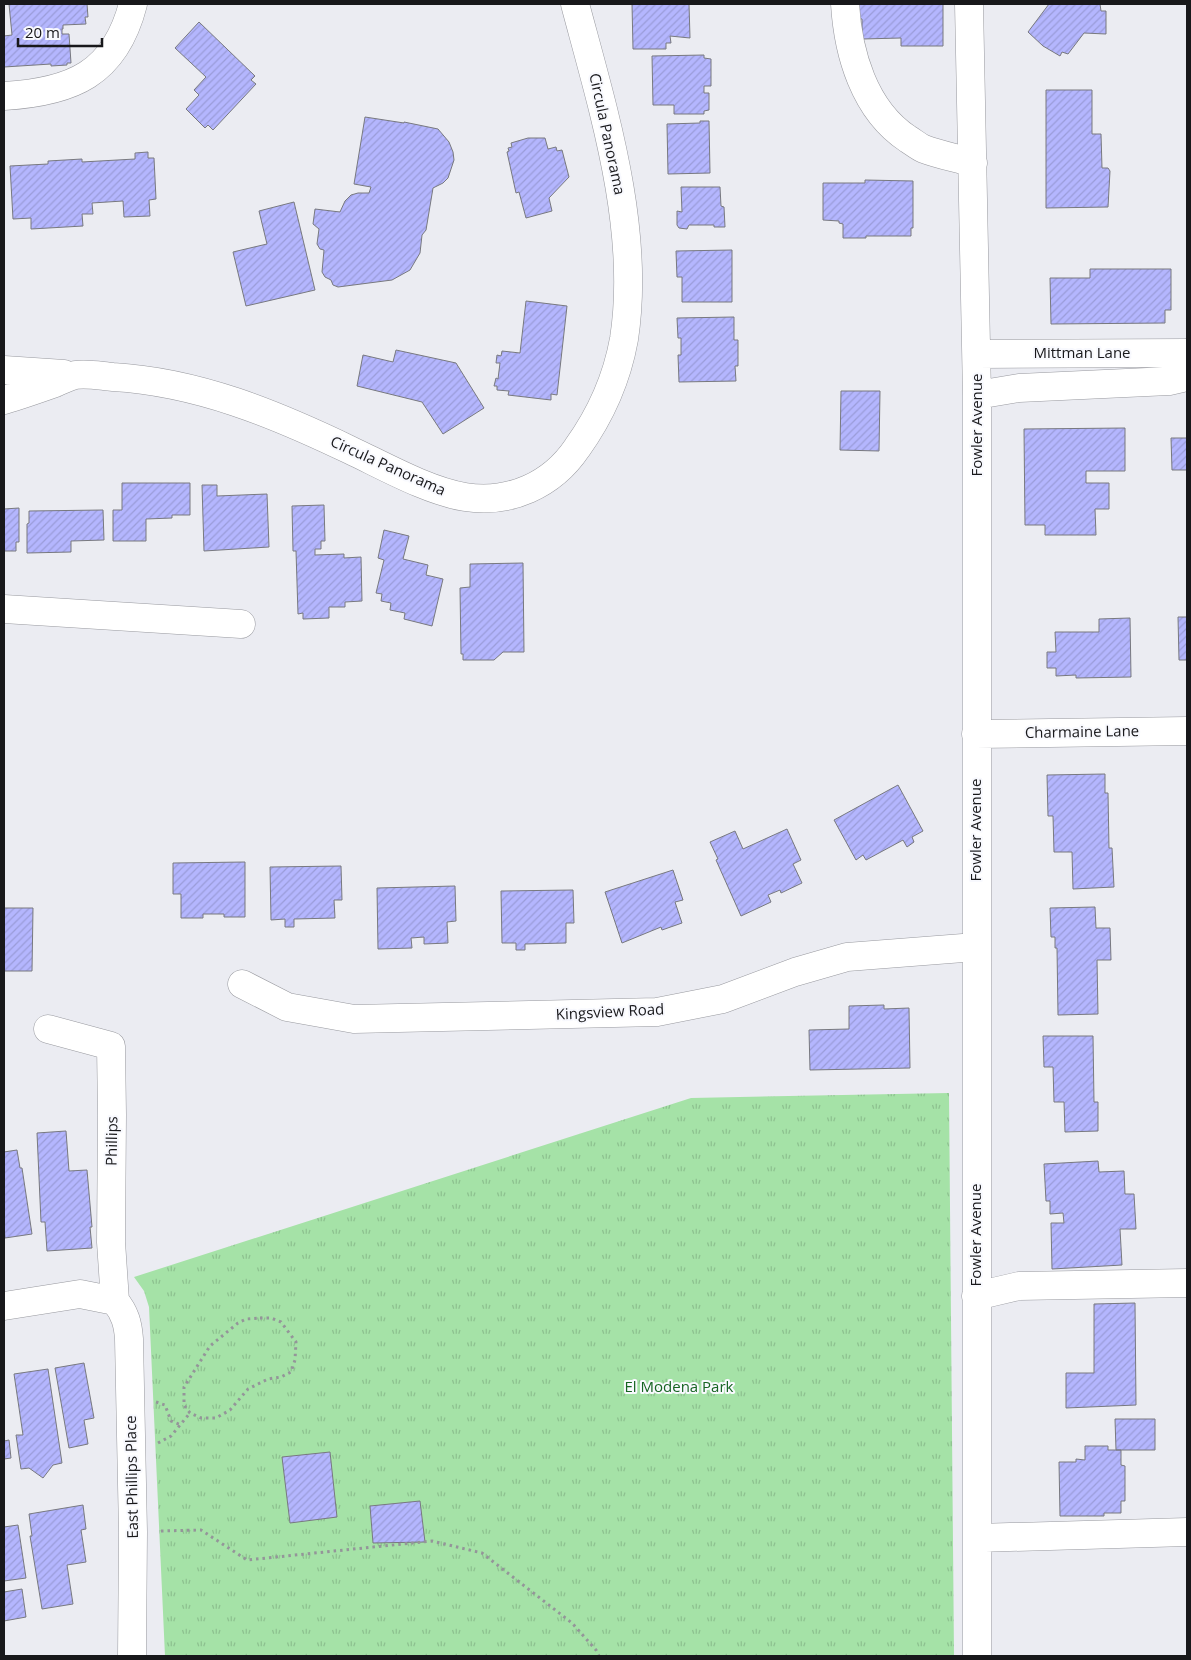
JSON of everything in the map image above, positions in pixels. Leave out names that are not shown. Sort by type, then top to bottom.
[{"type":"street","points":[[4,96],[45,92],[79,80],[93,71],[106,59],[120,40],[133,4]]},
{"type":"street","name":"Circula Panorama","points":[[4,400],[76,375],[143,380],[216,396],[258,409],[298,424],[409,478],[444,492],[464,497],[485,499],[508,496],[531,489],[555,474],[571,457],[589,432],[605,400],[616,371],[624,341],[628,287],[626,231],[620,195],[603,108],[575,4]]},
{"type":"street","points":[[845,4],[846,22],[853,58],[864,86],[878,112],[900,134],[923,148],[973,163]]},
{"type":"street","name":"Fowler Avenue","points":[[969,4],[977,354],[977,1656]]},
{"type":"street","points":[[977,395],[1019,388],[1169,381],[1182,378],[1187,353]]},
{"type":"street","name":"Mittman Lane","points":[[977,354],[1187,353]]},
{"type":"street","points":[[4,370],[76,375]]},
{"type":"street","points":[[4,609],[241,624]]},
{"type":"street","name":"Charmaine Lane","points":[[976,734],[1187,730]]},
{"type":"street","name":"Kingsview Road","points":[[242,984],[287,1007],[354,1019],[657,1012],[723,999],[795,972],[847,957],[976,947]]},
{"type":"street","name":"Phillips","points":[[48,1029],[111,1046],[111,1242],[115,1301]]},
{"type":"street","points":[[976,1296],[1019,1286],[1187,1283]]},
{"type":"street","points":[[4,1306],[80,1294],[115,1301]]},
{"type":"street","name":"East Phillips Place","points":[[115,1301],[123,1311],[128,1326],[133,1532],[132,1656]]},
{"type":"street","points":[[977,1538],[1187,1532]]},
{"type":"path","points":[[271,1318],[281,1322],[296,1342],[295,1360],[291,1372],[281,1378],[268,1379],[248,1389],[230,1410],[216,1418],[202,1418],[190,1414],[184,1405],[184,1386],[210,1346],[238,1323],[246,1319],[271,1318]]},
{"type":"path","points":[[131,1452],[152,1446],[171,1436],[190,1414]]},
{"type":"path","points":[[133,1532],[201,1530],[247,1560],[432,1541],[482,1553],[572,1623],[599,1656]]},
{"type":"green space","name":"El Modena Park","points":[[949,1093],[954,1656],[165,1656],[149,1307],[144,1291],[134,1277],[691,1098]]},
{"type":"building","points":[[9,4],[87,4],[88,17],[85,17],[86,24],[63,25],[62,34],[69,34],[71,63],[51,66],[51,64],[4,67],[4,36],[12,35]]},
{"type":"building","points":[[632,4],[689,4],[690,38],[670,36],[671,43],[666,43],[666,49],[633,49]]},
{"type":"building","points":[[856,4],[943,4],[943,46],[901,46],[901,38],[862,39],[862,19],[857,18]]},
{"type":"building","points":[[1049,4],[1100,4],[1101,11],[1106,11],[1106,34],[1084,33],[1068,54],[1062,52],[1060,56],[1043,46],[1028,32]]},
{"type":"building","points":[[199,22],[255,76],[251,80],[256,84],[213,130],[208,125],[205,128],[186,109],[199,95],[194,90],[206,77],[175,48]]},
{"type":"building","points":[[704,55],[704,58],[711,59],[711,86],[704,86],[704,93],[709,93],[709,110],[704,111],[704,114],[674,114],[674,105],[653,105],[652,56]]},
{"type":"building","points":[[1046,90],[1092,90],[1092,134],[1101,134],[1102,168],[1108,168],[1110,171],[1108,207],[1046,208]]},
{"type":"building","points":[[365,117],[438,129],[449,142],[454,160],[448,178],[433,188],[426,230],[422,235],[420,253],[410,270],[392,280],[338,287],[333,285],[331,280],[325,277],[322,272],[324,250],[320,249],[317,244],[319,229],[313,224],[315,209],[340,212],[345,201],[351,195],[369,193],[371,187],[354,184]]},
{"type":"building","points":[[700,121],[709,121],[710,173],[668,174],[667,124],[700,123]]},
{"type":"building","points":[[528,138],[545,138],[548,149],[556,147],[557,151],[562,150],[569,177],[549,198],[552,211],[526,218],[519,192],[516,193],[507,152],[509,151],[508,148],[512,147],[511,143]]},
{"type":"building","points":[[148,152],[148,158],[154,158],[156,199],[149,200],[150,216],[124,217],[123,201],[92,203],[93,214],[82,214],[83,226],[31,229],[31,218],[13,219],[10,166],[48,164],[48,161],[82,159],[82,162],[135,159],[135,153]]},
{"type":"building","points":[[865,180],[913,181],[913,228],[911,228],[911,236],[843,238],[843,224],[839,223],[839,221],[823,220],[823,183],[865,183]]},
{"type":"building","points":[[681,187],[720,187],[725,227],[689,225],[687,229],[679,228],[677,225],[677,211],[682,212]]},
{"type":"building","points":[[294,202],[315,290],[246,306],[233,252],[267,244],[259,211]]},
{"type":"building","points":[[732,250],[732,302],[682,302],[682,277],[677,277],[676,251]]},
{"type":"building","points":[[1090,269],[1171,269],[1171,310],[1165,310],[1165,323],[1051,324],[1050,278],[1090,278]]},
{"type":"building","points":[[526,301],[567,306],[557,395],[551,394],[551,400],[508,395],[509,391],[497,390],[497,386],[494,386],[496,378],[498,379],[500,363],[496,363],[497,355],[501,356],[502,351],[520,353]]},
{"type":"building","points":[[734,317],[734,340],[738,340],[738,366],[735,366],[736,381],[679,382],[678,355],[681,355],[681,338],[678,338],[677,318]]},
{"type":"building","points":[[396,350],[456,363],[484,408],[443,434],[422,402],[357,386],[363,355],[393,362]]},
{"type":"building","points":[[841,391],[880,391],[879,451],[840,450]]},
{"type":"building","points":[[1125,428],[1125,471],[1086,471],[1086,483],[1109,483],[1109,509],[1095,509],[1096,535],[1045,535],[1045,525],[1025,525],[1024,429]]},
{"type":"building","points":[[1171,438],[1187,438],[1187,470],[1172,470]]},
{"type":"building","points":[[122,483],[190,483],[190,515],[172,515],[172,518],[146,519],[146,541],[113,541],[113,510],[122,510]]},
{"type":"building","points":[[202,485],[217,485],[217,496],[267,494],[269,547],[204,551]]},
{"type":"building","points":[[324,505],[325,541],[321,541],[321,549],[315,549],[315,555],[344,554],[344,558],[361,557],[362,601],[345,602],[345,607],[329,607],[329,618],[303,619],[303,613],[298,614],[292,506]]},
{"type":"building","points":[[19,508],[19,542],[16,542],[16,551],[4,551],[4,509]]},
{"type":"building","points":[[103,510],[104,540],[71,541],[71,552],[27,553],[29,511]]},
{"type":"building","points":[[384,530],[409,536],[403,559],[428,565],[426,575],[443,579],[432,626],[404,619],[405,613],[390,610],[391,603],[381,601],[382,594],[376,593],[384,560],[378,558]]},
{"type":"building","points":[[523,563],[524,652],[503,652],[494,660],[463,660],[463,654],[461,654],[460,588],[470,587],[470,564]]},
{"type":"building","points":[[1178,617],[1187,617],[1187,660],[1179,660]]},
{"type":"building","points":[[1130,618],[1131,677],[1076,678],[1076,675],[1056,676],[1056,668],[1047,668],[1047,652],[1056,652],[1055,632],[1099,632],[1099,619]]},
{"type":"building","points":[[1105,774],[1105,793],[1108,793],[1109,848],[1112,848],[1114,887],[1073,889],[1072,852],[1054,852],[1053,816],[1048,816],[1047,775]]},
{"type":"building","points":[[898,785],[923,831],[912,837],[914,842],[907,847],[903,840],[866,860],[863,855],[856,860],[834,820]]},
{"type":"building","points":[[787,829],[801,860],[793,864],[802,883],[781,893],[780,890],[768,895],[771,902],[741,916],[710,842],[735,831],[743,849]]},
{"type":"building","points":[[245,862],[245,917],[203,914],[203,918],[181,918],[181,894],[173,894],[173,863]]},
{"type":"building","points":[[341,866],[342,900],[334,900],[335,918],[294,919],[294,927],[285,927],[285,919],[271,920],[270,867]]},
{"type":"building","points":[[673,870],[683,900],[675,902],[682,923],[662,930],[661,927],[622,943],[605,892]]},
{"type":"building","points":[[455,886],[456,921],[447,922],[448,943],[424,944],[424,937],[411,938],[412,948],[378,949],[377,888]]},
{"type":"building","points":[[573,890],[574,923],[566,923],[566,943],[525,944],[525,950],[516,950],[516,943],[502,943],[501,891]]},
{"type":"building","points":[[1095,907],[1096,928],[1110,928],[1111,960],[1097,960],[1098,1014],[1058,1015],[1057,948],[1055,948],[1055,937],[1051,937],[1050,908]]},
{"type":"building","points":[[4,908],[33,908],[32,971],[4,971]]},
{"type":"building","points":[[884,1005],[884,1009],[909,1008],[910,1068],[810,1070],[809,1030],[849,1029],[849,1006]]},
{"type":"building","points":[[1043,1036],[1093,1036],[1094,1102],[1098,1102],[1098,1131],[1065,1132],[1064,1102],[1054,1102],[1053,1067],[1044,1067]]},
{"type":"building","points":[[66,1131],[69,1171],[87,1170],[92,1248],[47,1251],[45,1222],[41,1222],[37,1133]]},
{"type":"building","points":[[17,1150],[20,1168],[22,1168],[32,1234],[5,1238],[4,1152]]},
{"type":"building","points":[[1098,1161],[1099,1172],[1124,1171],[1125,1194],[1134,1194],[1136,1229],[1120,1229],[1122,1265],[1052,1269],[1051,1223],[1064,1223],[1063,1213],[1050,1214],[1050,1201],[1046,1201],[1044,1164]]},
{"type":"building","points":[[1135,1303],[1136,1405],[1066,1408],[1066,1373],[1094,1373],[1094,1304]]},
{"type":"building","points":[[84,1363],[94,1418],[84,1420],[88,1444],[69,1448],[55,1368]]},
{"type":"building","points":[[48,1369],[62,1463],[53,1465],[43,1478],[29,1468],[21,1469],[16,1435],[23,1435],[14,1374]]},
{"type":"building","points":[[1115,1419],[1155,1419],[1155,1450],[1116,1450]]},
{"type":"building","points":[[9,1440],[11,1458],[4,1459],[4,1441]]},
{"type":"building","points":[[1085,1446],[1108,1446],[1108,1450],[1121,1450],[1121,1465],[1125,1466],[1125,1501],[1121,1501],[1121,1513],[1104,1513],[1104,1516],[1060,1516],[1059,1462],[1076,1462],[1076,1459],[1085,1460]]},
{"type":"building","points":[[330,1452],[337,1517],[290,1523],[282,1457]]},
{"type":"building","points":[[420,1501],[425,1542],[373,1543],[370,1506]]},
{"type":"building","points":[[83,1505],[86,1529],[81,1530],[86,1562],[67,1565],[73,1604],[42,1609],[30,1536],[32,1536],[29,1514]]},
{"type":"building","points":[[18,1525],[26,1578],[4,1581],[4,1527]]},
{"type":"building","points":[[22,1589],[26,1617],[4,1621],[4,1592]]}]
